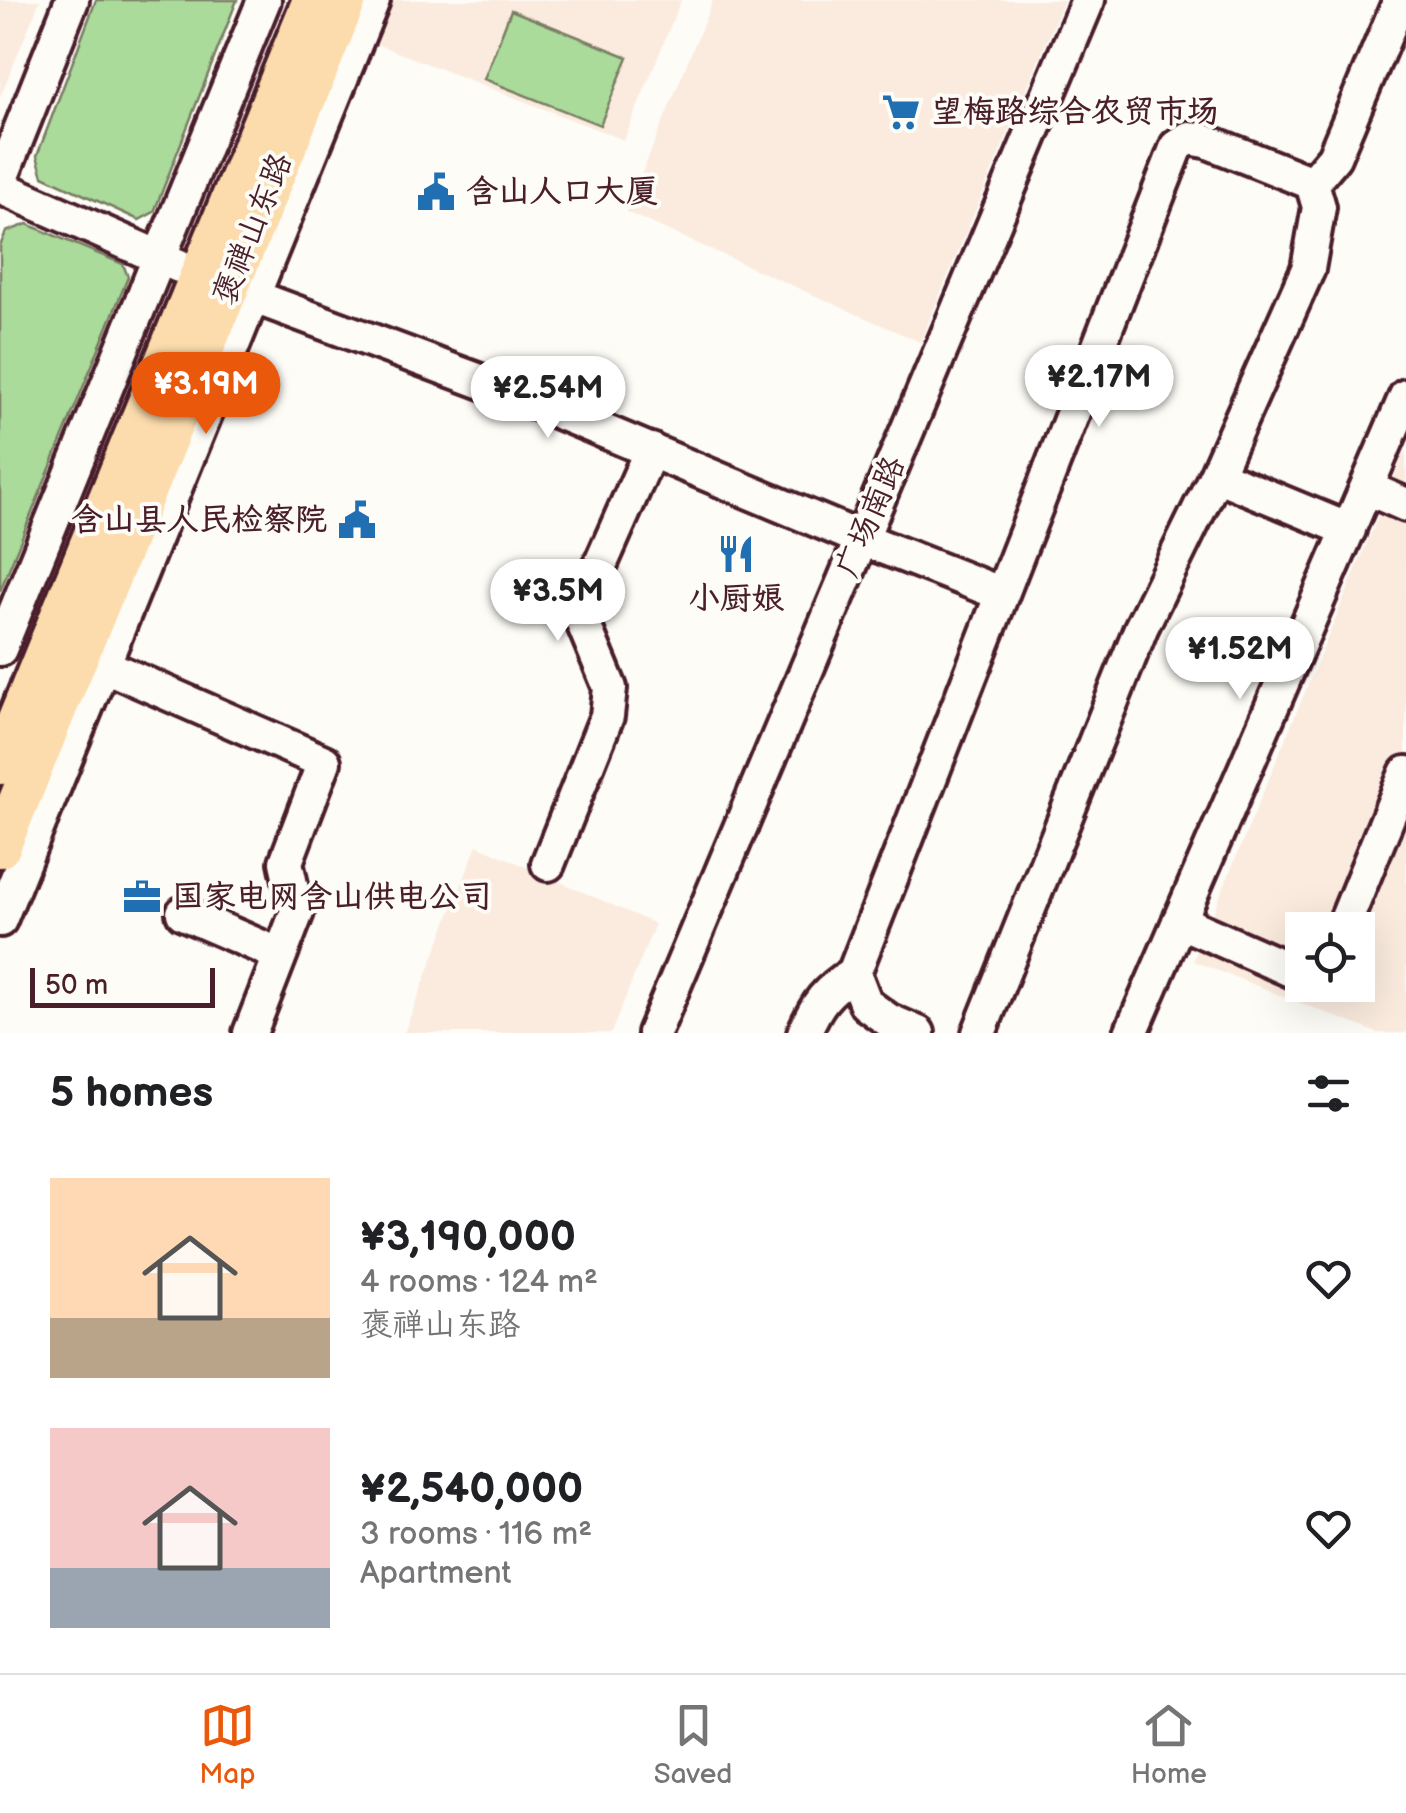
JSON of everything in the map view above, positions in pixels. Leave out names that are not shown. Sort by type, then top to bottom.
[{"type":"main road","name":"褒禅山东路","points":[[0,764],[313,0]]},
{"type":"main road","name":"褒禅山东路","points":[[0,847],[346,0]]},
{"type":"street","points":[[72,0],[0,184],[200,275]]},
{"type":"street","points":[[0,648],[264,0]]},
{"type":"street","points":[[0,920],[373,0]]},
{"type":"street","name":"广场南路","points":[[654,1033],[1088,0]]},
{"type":"street","points":[[1312,183],[1334,157],[1400,0]]},
{"type":"street","points":[[804,1033],[830,989],[854,973],[1177,146],[1189,138],[1206,141],[1312,183]]},
{"type":"street","points":[[979,1033],[1141,628],[1216,475],[1308,270],[1319,206],[1312,183]]},
{"type":"street","points":[[252,296],[520,396],[1002,594]]},
{"type":"street","points":[[1131,1033],[1406,396]]},
{"type":"street","points":[[548,864],[607,716],[610,688],[579,613],[651,450]]},
{"type":"street","points":[[1216,475],[1349,530]]},
{"type":"street","points":[[1366,488],[1406,505]]},
{"type":"street","points":[[103,665],[324,762],[286,862],[297,912],[250,1033]]},
{"type":"street","points":[[1349,912],[1406,774]]},
{"type":"street","points":[[183,913],[280,955]]},
{"type":"street","points":[[1180,921],[1285,967]]},
{"type":"street","points":[[854,973],[866,1004],[888,1020],[918,1033]]},
{"type":"shaded area","points":[[0,0],[40,0],[0,97]]},
{"type":"shaded area","points":[[388,0],[681,0],[624,140],[371,42]]},
{"type":"shaded area","points":[[713,0],[1064,0],[920,342],[626,212]]},
{"type":"shaded area","points":[[1406,449],[1406,1033],[1378,1033],[1298,1002],[1375,1002],[1375,912],[1285,912],[1285,997],[1193,961]]},
{"type":"shaded area","points":[[477,845],[655,924],[611,1033],[404,1033]]},
{"type":"green space","points":[[96,0],[237,0],[154,212],[139,220],[43,176],[37,156]]},
{"type":"green space","points":[[511,10],[628,57],[600,125],[484,79]]},
{"type":"green space","points":[[27,224],[123,264],[128,277],[0,591],[0,246],[6,232]]},
{"type":"place","name":"望梅路综合农贸市场","points":[[901,112]]},
{"type":"place","name":"含山人口大厦","points":[[436,192]]},
{"type":"place","name":"含山县人民检察院","points":[[357,520]]},
{"type":"place","name":"小厨娘","points":[[736,554]]},
{"type":"place","name":"国家电网含山供电公司","points":[[142,897]]}]
